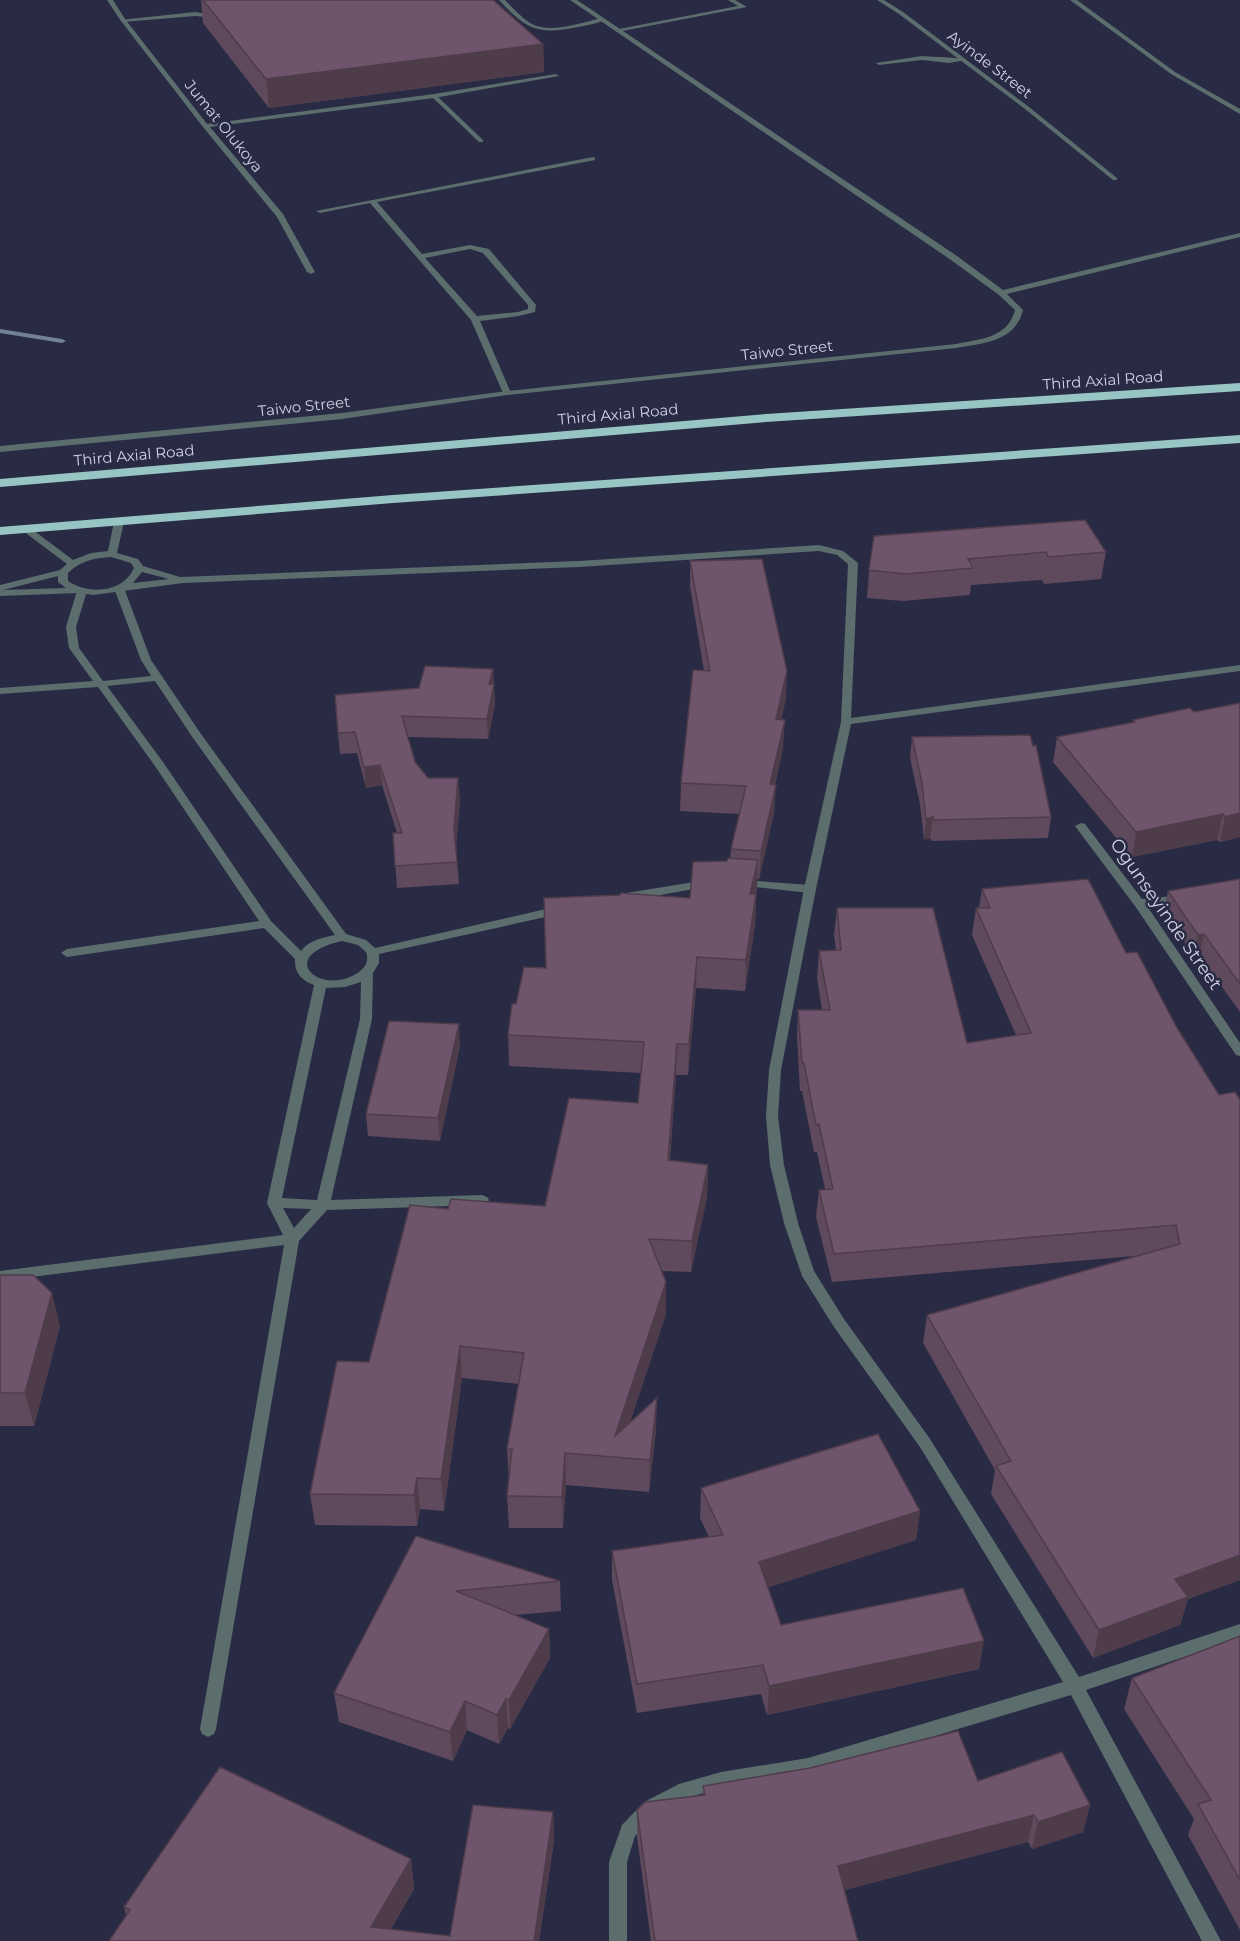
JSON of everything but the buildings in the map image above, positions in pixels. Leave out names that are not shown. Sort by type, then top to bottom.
[{"type":"highway","points":[[1148,393],[1240,381]]},
{"type":"highway","name":"Third Axial Road","points":[[0,483],[754,419],[1240,387]]},
{"type":"highway","points":[[0,531],[914,461],[1240,440]]},
{"type":"street","name":"Jumat Olukoya","points":[[110,0],[205,126],[280,216],[311,272]]},
{"type":"street","points":[[502,0],[531,27],[540,29],[602,20]]},
{"type":"street","name":"Taiwo Street","points":[[0,449],[342,416],[507,393],[956,346],[1008,333],[1018,322],[1019,310],[1002,292],[790,145],[573,0]]},
{"type":"street","points":[[617,30],[744,7],[731,0]]},
{"type":"street","name":"Ayinde Street","points":[[880,0],[963,60],[1115,180]]},
{"type":"street","points":[[1073,0],[1173,73],[1240,112]]},
{"type":"street","points":[[123,20],[195,14],[226,17]]},
{"type":"street","points":[[879,63],[922,58],[963,60]]},
{"type":"street","points":[[205,126],[434,96],[556,76]]},
{"type":"street","points":[[434,96],[481,141]]},
{"type":"street","points":[[320,211],[593,159]]},
{"type":"street","points":[[372,201],[475,319],[507,393]]},
{"type":"street","points":[[1002,292],[1240,235]]},
{"type":"street","points":[[422,256],[470,247],[486,251],[532,304],[532,310],[519,314],[475,319]]},
{"type":"street","points":[[112,554],[119,522]]},
{"type":"street","points":[[26,529],[72,563]]},
{"type":"street","points":[[0,593],[94,592],[183,580],[579,564],[819,548],[840,553],[853,562],[846,722],[810,889],[775,1070],[772,1116],[777,1165],[791,1222],[807,1272],[839,1323],[925,1443],[1075,1686],[1212,1941]]},
{"type":"street","points":[[0,588],[63,572],[72,563],[83,558],[112,554],[135,561],[139,568],[183,580]]},
{"type":"street","points":[[119,588],[137,575],[139,568]]},
{"type":"street","points":[[63,572],[62,577],[67,586],[82,591]]},
{"type":"street","points":[[119,588],[146,660],[342,937]]},
{"type":"street","points":[[82,591],[71,627],[74,648],[159,764],[267,924],[300,957]]},
{"type":"street","points":[[846,722],[1240,668]]},
{"type":"street","points":[[0,691],[158,678]]},
{"type":"street","name":"Ogunseyinde Street","points":[[1081,826],[1139,903],[1240,1052]]},
{"type":"street","points":[[611,900],[727,882],[810,889]]},
{"type":"street","points":[[1139,903],[1195,897]]},
{"type":"street","points":[[373,952],[566,908]]},
{"type":"street","points":[[67,953],[267,924]]},
{"type":"street","points":[[342,937],[366,944],[373,952],[374,962],[367,972],[354,981],[338,985],[321,983],[307,977],[300,968],[300,957],[309,946],[324,939],[342,937]]},
{"type":"street","points":[[208,1729],[292,1239],[322,1205],[366,1019],[367,972]]},
{"type":"street","points":[[292,1239],[274,1203],[321,983]]},
{"type":"street","points":[[274,1203],[322,1205],[483,1200]]},
{"type":"street","points":[[0,1276],[292,1239]]},
{"type":"street","points":[[618,1941],[618,1862],[628,1831],[650,1808],[679,1792],[721,1780],[808,1766],[1075,1686],[1240,1631]]},
{"type":"waterway","points":[[0,331],[62,341]]}]
